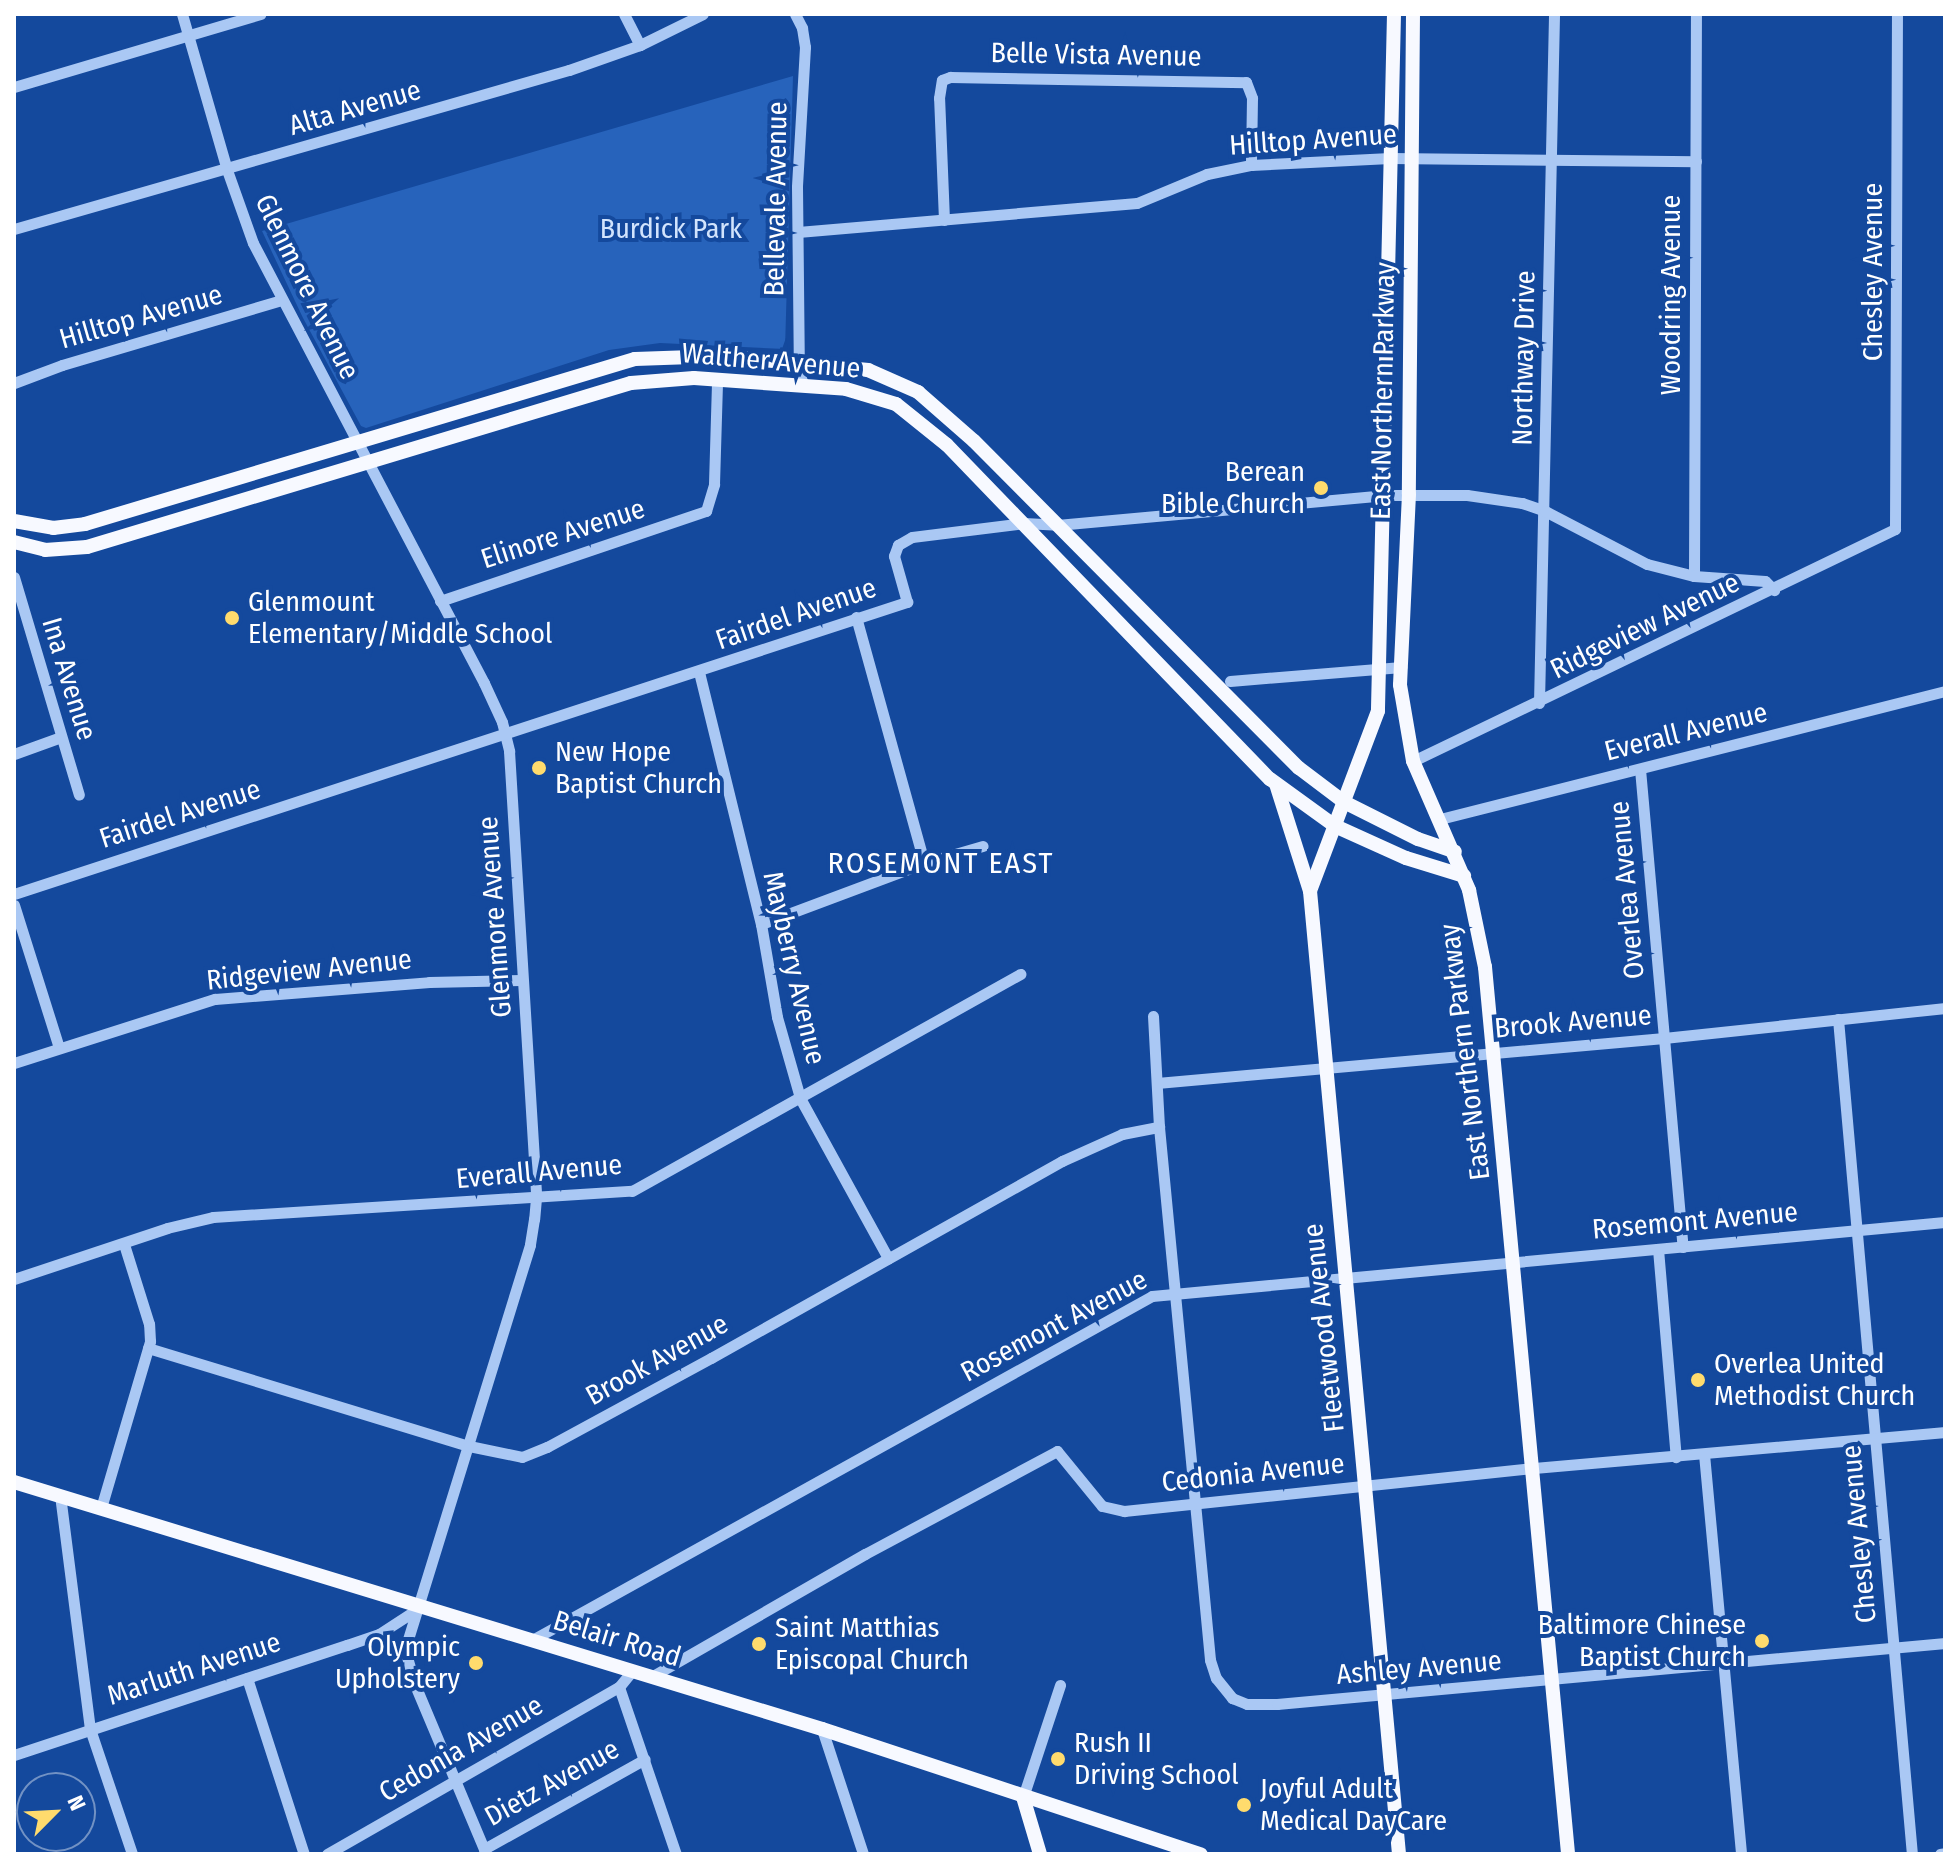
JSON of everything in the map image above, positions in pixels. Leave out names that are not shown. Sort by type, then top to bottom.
[{"type":"main road","name":"East Northern Parkway","points":[[1344,802],[1378,711],[1394,14]]},
{"type":"main road","name":"East Northern Parkway","points":[[1413,14],[1409,494],[1401,667],[1403,712],[1413,761],[1455,852],[1480,936],[1495,1052],[1568,1854]]},
{"type":"main road","points":[[1387,317],[1410,319]]},
{"type":"main road","name":"Walther Avenue","points":[[14,521],[39,527],[85,524],[635,359],[691,355],[868,370],[903,383],[974,441],[1270,742],[1344,802],[1418,839],[1455,852]]},
{"type":"main road","name":"Walther Avenue","points":[[14,542],[45,550],[87,547],[615,386],[672,377],[846,389],[896,404],[947,445],[1276,783],[1335,826],[1406,858],[1464,876]]},
{"type":"main road","points":[[1276,783],[1310,891]]},
{"type":"main road","name":"Fleetwood Avenue","points":[[1344,802],[1310,891],[1399,1854]]},
{"type":"main road","name":"Belair Road","points":[[14,1482],[822,1729],[1201,1854]]},
{"type":"main road","points":[[1023,1797],[1040,1854]]},
{"type":"street","name":"Glenmore Avenue","points":[[182,14],[227,170],[253,243],[484,683],[505,732],[536,1198],[530,1245],[419,1608],[406,1641]]},
{"type":"street","points":[[14,87],[260,14]]},
{"type":"street","points":[[624,14],[640,45]]},
{"type":"street","name":"Alta Avenue","points":[[14,229],[514,87],[640,45],[703,14]]},
{"type":"street","name":"Bellevale Avenue","points":[[795,14],[802,28],[805,47],[798,232],[799,374],[804,385]]},
{"type":"street","name":"Northway Drive","points":[[1539,703],[1554,14]]},
{"type":"street","name":"Woodring Avenue","points":[[1694,576],[1696,14]]},
{"type":"street","name":"Chesley Avenue","points":[[1895,529],[1897,14]]},
{"type":"street","name":"Belle Vista Avenue","points":[[944,220],[938,124],[942,80],[963,76],[1240,81],[1249,85],[1252,98],[1251,165]]},
{"type":"street","name":"Hilltop Avenue","points":[[798,232],[1137,203],[1165,194],[1207,174],[1251,165],[1390,158],[1696,161]]},
{"type":"street","name":"Hilltop Avenue","points":[[14,383],[62,365],[282,300]]},
{"type":"street","name":"Elinore Avenue","points":[[440,601],[702,513],[708,508],[714,484],[717,381]]},
{"type":"street","name":"Fairdel Avenue","points":[[14,894],[907,602],[894,556],[898,545],[912,537],[1024,523],[1057,525],[1384,495],[1487,497],[1545,511],[1625,555],[1694,576],[1765,581],[1774,590]]},
{"type":"street","name":"Ridgeview Avenue","points":[[1413,761],[1774,590],[1895,529]]},
{"type":"street","name":"Ina Avenue","points":[[14,577],[79,795]]},
{"type":"street","points":[[856,617],[924,863]]},
{"type":"street","points":[[1230,681],[1401,667]]},
{"type":"street","name":"Mayberry Avenue","points":[[699,672],[761,924],[777,1017],[800,1098],[888,1258]]},
{"type":"street","name":"Everall Avenue","points":[[1440,819],[1945,691]]},
{"type":"street","points":[[14,754],[61,737]]},
{"type":"street","name":"Overlea Avenue","points":[[1640,769],[1683,1247]]},
{"type":"street","points":[[761,924],[924,863],[983,846]]},
{"type":"street","points":[[14,905],[59,1048]]},
{"type":"street","name":"Everall Avenue","points":[[14,1279],[167,1228],[213,1217],[632,1191],[1021,974]]},
{"type":"street","name":"Ridgeview Avenue","points":[[14,1063],[215,999],[429,982],[522,980]]},
{"type":"street","name":"Brook Avenue","points":[[1157,1083],[1664,1038],[1945,1008]]},
{"type":"street","points":[[1153,1016],[1159,1127],[1193,1504]]},
{"type":"street","name":"Chesley Avenue","points":[[1838,1019],[1912,1854]]},
{"type":"street","name":"Brook Avenue","points":[[148,1348],[469,1446],[515,1457],[533,1454],[1075,1155],[1141,1127],[1159,1127]]},
{"type":"street","name":"Rosemont Avenue","points":[[532,1640],[1152,1296],[1945,1222]]},
{"type":"street","points":[[101,1508],[148,1348],[149,1324],[124,1244]]},
{"type":"street","points":[[1658,1249],[1676,1457]]},
{"type":"street","name":"Cedonia Avenue","points":[[651,1677],[865,1554],[1057,1451],[1096,1500],[1111,1510],[1534,1468],[1945,1432]]},
{"type":"street","points":[[1704,1454],[1741,1854]]},
{"type":"street","points":[[60,1495],[90,1729],[132,1854]]},
{"type":"street","name":"Ashley Avenue","points":[[1193,1504],[1210,1660],[1216,1678],[1232,1698],[1259,1705],[1553,1681],[1945,1643]]},
{"type":"street","name":"Marluth Avenue","points":[[14,1755],[347,1645],[389,1628],[419,1608]]},
{"type":"street","points":[[389,1628],[398,1631],[406,1641],[406,1658],[415,1685],[485,1851]]},
{"type":"street","points":[[631,1672],[619,1687],[676,1854]]},
{"type":"street","points":[[247,1678],[304,1854]]},
{"type":"street","points":[[1023,1797],[1060,1685]]},
{"type":"street","name":"Cedonia Avenue","points":[[327,1854],[619,1687]]},
{"type":"street","points":[[822,1729],[863,1854]]},
{"type":"street","name":"Dietz Avenue","points":[[485,1851],[645,1759]]},
{"type":"green space","name":"Burdick Park","points":[[793,76],[785,349],[660,343],[609,350],[366,428],[361,426],[303,318],[262,231]]},
{"type":"place","name":"Berean Bible Church","points":[[1321,488]]},
{"type":"place","name":"Glenmount Elementary/Middle School","points":[[232,618]]},
{"type":"place","name":"New Hope Baptist Church","points":[[539,768]]},
{"type":"place","name":"Overlea United Methodist Church","points":[[1698,1380]]},
{"type":"place","name":"Baltimore Chinese Baptist Church","points":[[1762,1641]]},
{"type":"place","name":"Saint Matthias Episcopal Church","points":[[759,1644]]},
{"type":"place","name":"Olympic Upholstery","points":[[476,1663]]},
{"type":"place","name":"Rush II Driving School","points":[[1058,1759]]},
{"type":"place","name":"Joyful Adult Medical DayCare","points":[[1244,1805]]},
{"type":"district","name":"ROSEMONT EAST","points":[[941,863]]}]
